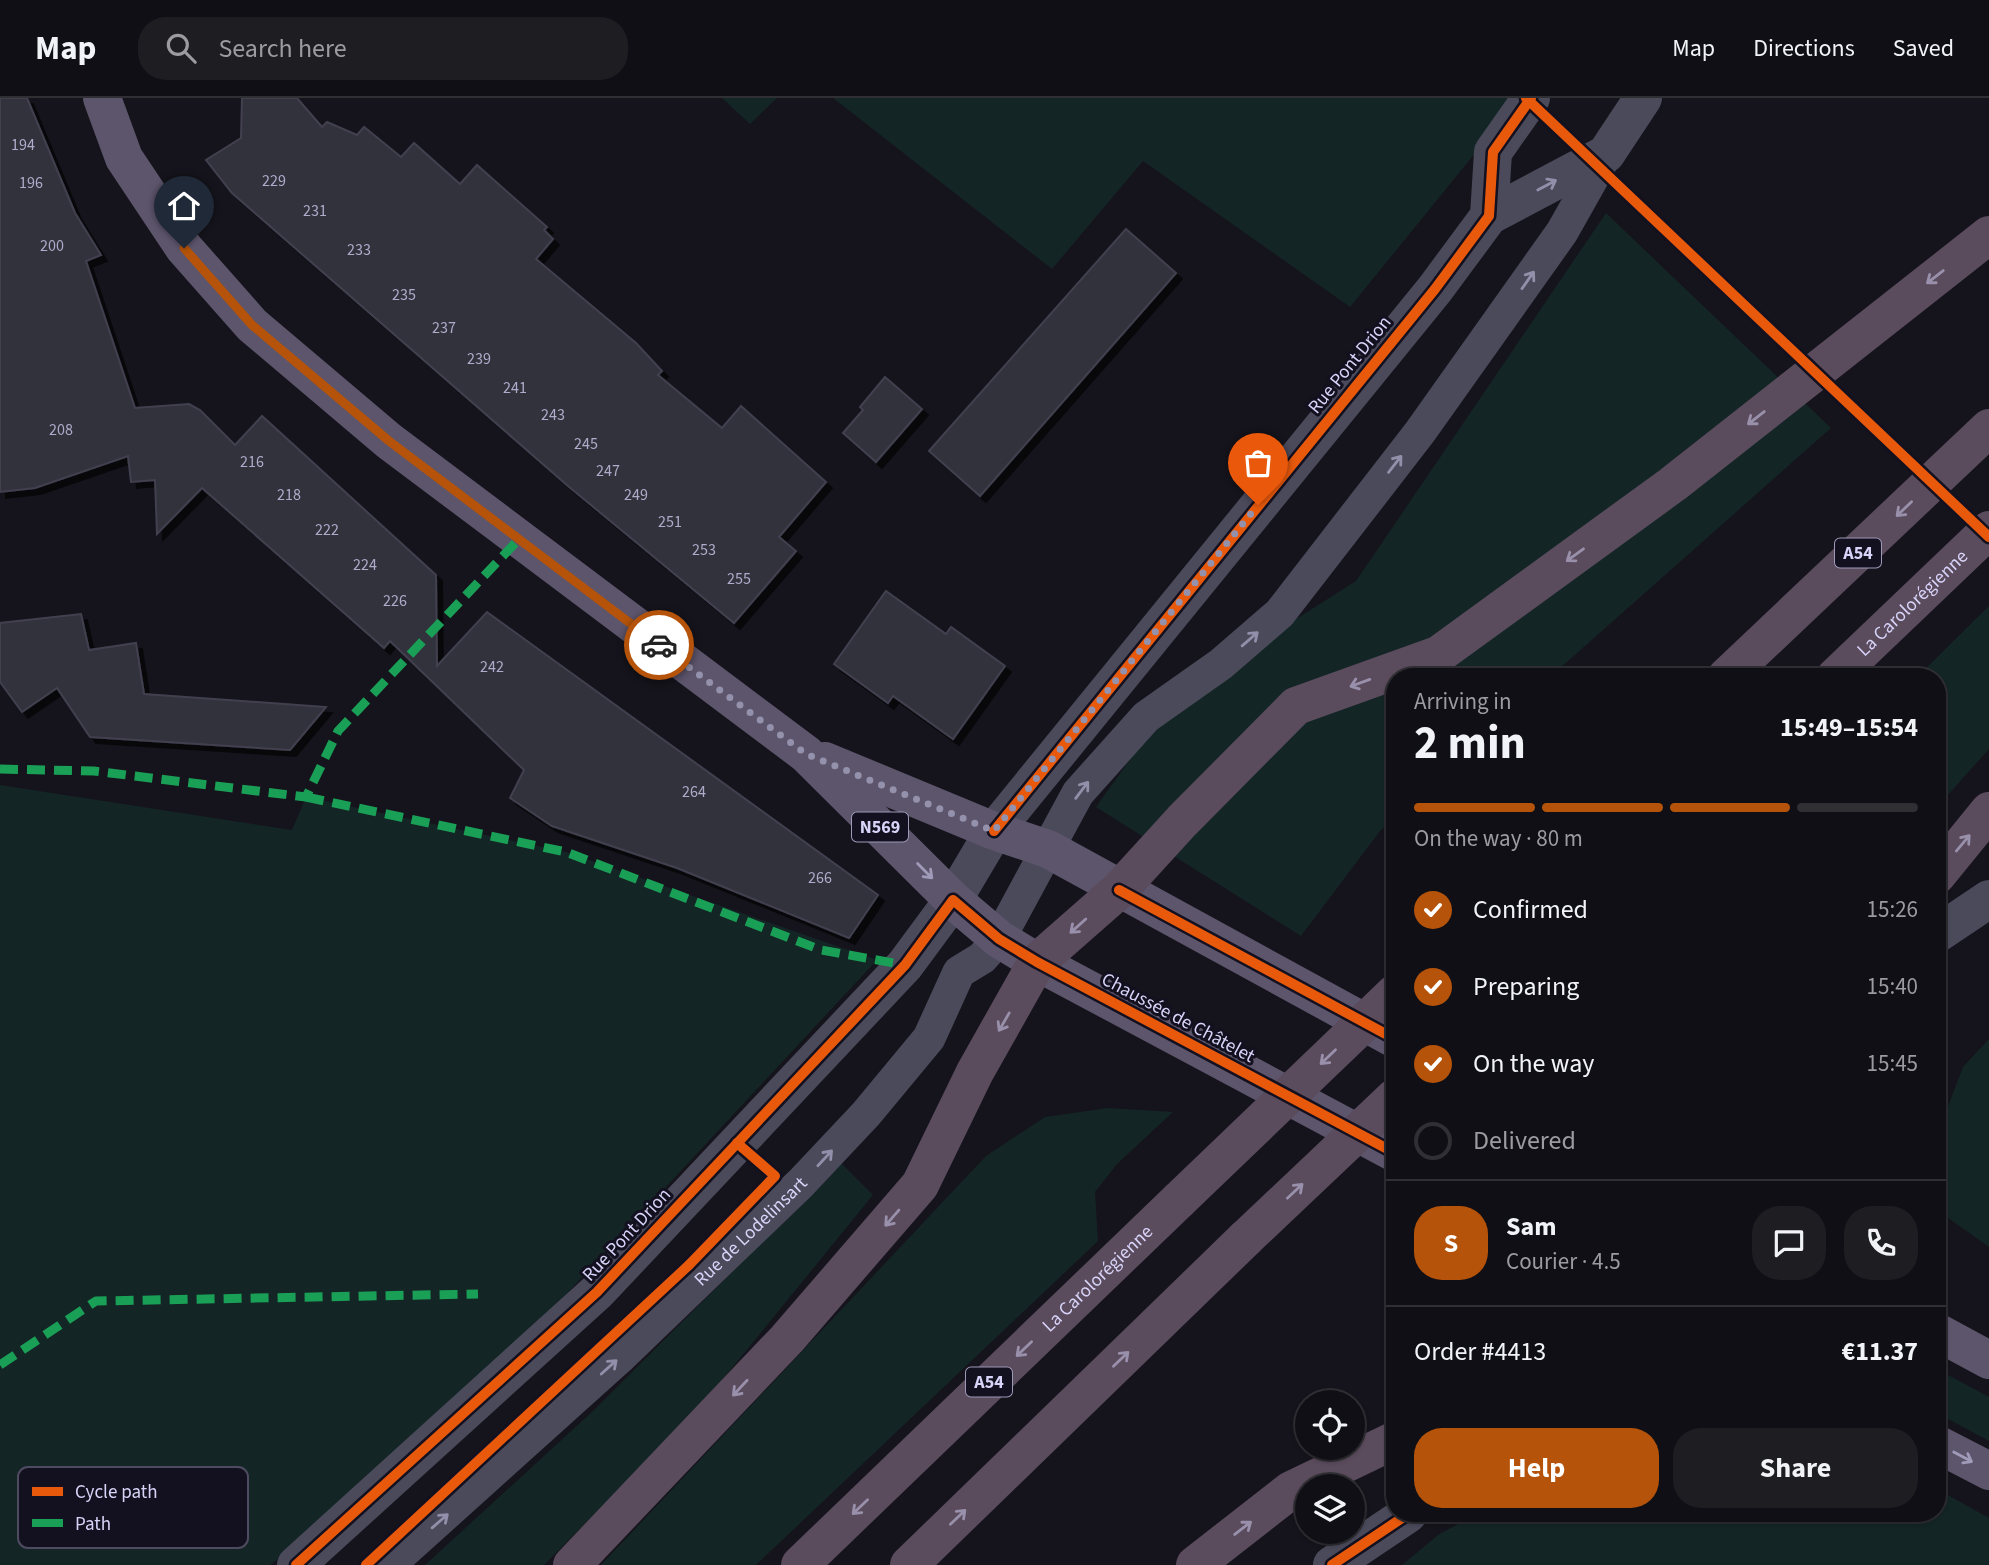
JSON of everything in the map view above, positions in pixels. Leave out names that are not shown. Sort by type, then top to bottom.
[{"type":"highway","points":[[1402,668],[1438,655],[1673,484],[1989,235]]},
{"type":"highway","name":"A54","points":[[1736,668],[1989,428]]},
{"type":"highway","name":"La Carolorégienne","points":[[1844,668],[1989,530]]},
{"type":"highway","points":[[572,1565],[787,1339],[920,1185],[975,1072],[1037,962],[1119,890],[1182,821],[1296,706],[1386,674]]},
{"type":"highway","points":[[1946,864],[1989,811]]},
{"type":"highway","name":"La Carolorégienne","points":[[800,1565],[1386,1002]]},
{"type":"highway","points":[[909,1565],[1386,1106]]},
{"type":"highway","points":[[1195,1565],[1291,1490],[1386,1444]]},
{"type":"main road","name":"Chaussée de Châtelet","points":[[102,98],[124,158],[184,248],[252,325],[389,441],[806,754],[953,900],[999,939],[1037,962],[1386,1148]]},
{"type":"main road","name":"Chaussée de Châtelet","points":[[806,754],[994,831],[1048,849],[1386,1034]]},
{"type":"main road","points":[[1946,1334],[1989,1360]]},
{"type":"main road","points":[[1946,1449],[1989,1471]]},
{"type":"street","points":[[1489,216],[1493,152],[1531,98]]},
{"type":"street","name":"Rue Pont Drion","points":[[296,1565],[597,1292],[905,965],[953,900],[994,831],[1434,289],[1489,216],[1605,154],[1643,98]]},
{"type":"street","points":[[1946,927],[1989,899]]},
{"type":"street","points":[[1332,1565],[1396,1522]]},
{"type":"lane","name":"Rue Pont Drion","points":[[1048,849],[1079,793],[1146,717],[1221,664],[1280,613],[1420,432],[1562,232],[1605,154]]},
{"type":"lane","name":"Rue de Lodelinsart","points":[[389,1565],[619,1358],[801,1183],[866,1114],[929,1038],[959,972],[982,958],[999,939],[1048,849]]},
{"type":"shaded area","points":[[722,98],[777,98],[750,124]]},
{"type":"shaded area","points":[[833,98],[1520,98],[1350,307],[1143,161],[1052,269]]},
{"type":"shaded area","points":[[1606,213],[1831,428],[1560,668],[1386,668],[1386,826],[1301,936],[1096,807],[1176,695],[1356,581]]},
{"type":"shaded area","points":[[1989,606],[1989,749],[1946,797],[1946,668],[1926,668]]},
{"type":"shaded area","points":[[0,785],[292,830],[306,797],[566,852],[877,960],[415,1457],[270,1565],[0,1565]]},
{"type":"shaded area","points":[[1989,1039],[1989,1247],[1946,1216],[1946,1111],[1963,1067]]},
{"type":"shaded area","points":[[1108,1108],[1173,1112],[1117,1164],[1095,1192],[1098,1241],[756,1565],[601,1565],[986,1156],[1045,1117]]},
{"type":"shaded area","points":[[841,1163],[873,1195],[697,1411],[544,1565],[425,1565],[594,1410]]},
{"type":"shaded area","points":[[1946,1374],[1989,1397],[1989,1441],[1946,1418]]},
{"type":"shaded area","points":[[1946,1494],[1989,1518],[1989,1565],[1402,1565],[1438,1535],[1462,1522],[1946,1522]]},
{"type":"building","points":[[0,98],[27,98],[75,213],[101,255],[86,261],[135,408],[189,404],[200,410],[235,445],[262,416],[436,575],[437,666],[487,612],[878,895],[849,938],[677,868],[552,826],[510,798],[524,770],[390,641],[384,648],[202,488],[157,534],[155,480],[131,482],[128,456],[35,488],[0,492]]},
{"type":"building","points":[[242,98],[297,98],[322,127],[327,122],[357,135],[364,127],[401,157],[414,143],[460,184],[477,165],[547,227],[544,230],[553,239],[536,259],[636,343],[662,371],[658,375],[722,428],[741,406],[826,482],[779,537],[796,551],[734,623],[568,486],[232,193],[206,160],[241,138]]},
{"type":"building","points":[[1126,229],[1176,273],[980,496],[929,451]]},
{"type":"building","points":[[885,377],[922,409],[876,462],[843,433],[863,410],[860,407]]},
{"type":"building","points":[[886,591],[946,634],[951,627],[1005,666],[953,739],[893,696],[888,703],[834,664]]},
{"type":"building","points":[[81,614],[89,650],[136,643],[144,694],[326,707],[290,750],[90,737],[57,688],[22,712],[0,682],[0,623]]},
{"type":"marked path","points":[[0,769],[94,771],[306,797],[338,731],[518,540]]},
{"type":"marked path","points":[[306,797],[566,852],[821,950],[905,965]]},
{"type":"marked path","points":[[0,1365],[96,1301],[478,1294]]},
{"type":"cycle path","points":[[1526,98],[1989,537]]},
{"type":"cycle path","points":[[994,831],[1435,289],[1489,216],[1493,152],[1531,98]]},
{"type":"cycle path","points":[[1119,890],[1386,1034]]},
{"type":"cycle path","points":[[296,1565],[597,1292],[905,965],[953,900],[999,939],[1037,962],[1386,1148]]},
{"type":"cycle path","points":[[366,1565],[689,1265],[775,1176],[737,1143]]},
{"type":"cycle path","points":[[1332,1565],[1396,1522]]},
{"type":"way so far","points":[[659,645],[806,754],[994,831],[1258,505]]},
{"type":"route","points":[[184,248],[252,325],[389,441],[659,645]]}]
